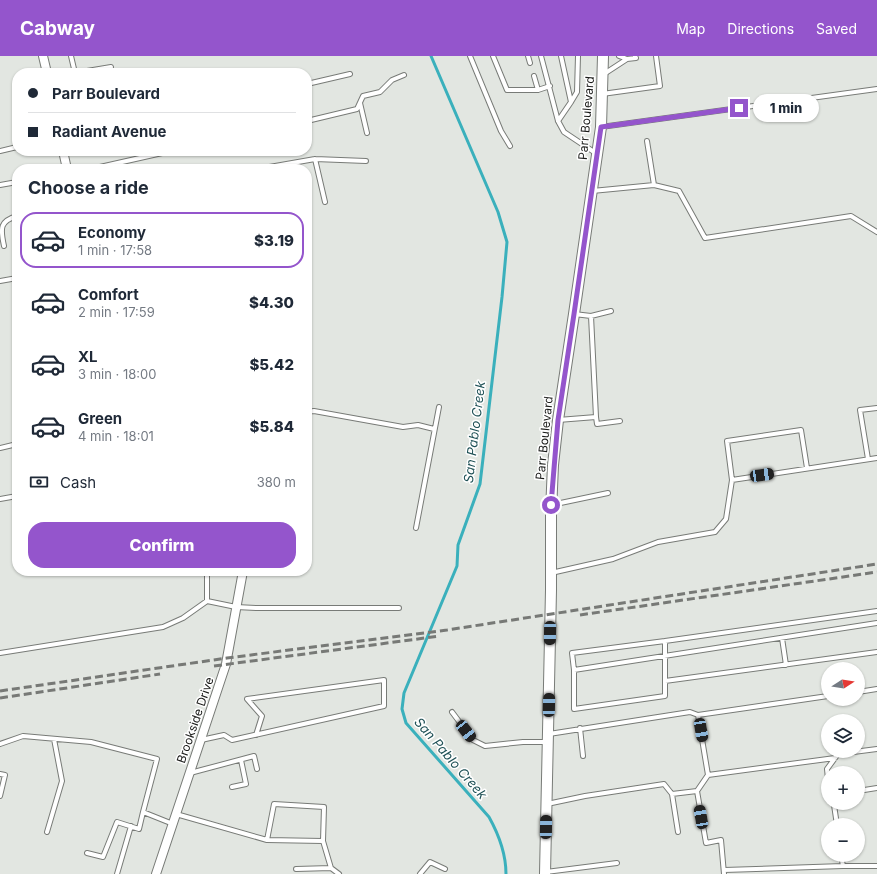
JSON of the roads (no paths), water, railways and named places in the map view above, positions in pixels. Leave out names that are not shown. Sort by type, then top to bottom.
[{"type":"street","points":[[44,56],[46,68]]},
{"type":"street","name":"Parr Boulevard","points":[[545,873],[551,505],[558,420],[601,127],[603,56]]},
{"type":"street","name":"Brookside Drive","points":[[156,874],[226,664],[242,576]]},
{"type":"lane","points":[[71,56],[74,68]]},
{"type":"lane","points":[[470,56],[501,131],[510,146]]},
{"type":"lane","points":[[492,56],[507,90],[538,90],[550,86]]},
{"type":"lane","points":[[528,56],[530,62]]},
{"type":"lane","points":[[542,56],[558,121],[564,132],[597,154]]},
{"type":"lane","points":[[561,56],[572,102]]},
{"type":"lane","points":[[558,121],[572,102],[577,92],[578,56]]},
{"type":"lane","points":[[619,56],[627,59]]},
{"type":"lane","points":[[603,74],[627,59],[636,58],[635,56]]},
{"type":"lane","points":[[602,94],[660,86],[656,56]]},
{"type":"lane","points":[[101,68],[111,66]]},
{"type":"lane","points":[[312,83],[350,74]]},
{"type":"lane","points":[[312,120],[357,110],[363,96],[380,92],[392,80],[404,75]]},
{"type":"lane","points":[[534,76],[538,90]]},
{"type":"lane","points":[[601,127],[877,89]]},
{"type":"lane","points":[[360,102],[367,133]]},
{"type":"lane","points":[[647,141],[654,184]]},
{"type":"lane","points":[[0,151],[12,148]]},
{"type":"lane","points":[[113,164],[149,156]]},
{"type":"lane","points":[[315,159],[326,202]]},
{"type":"lane","points":[[286,164],[315,159],[366,162]]},
{"type":"lane","points":[[0,185],[12,183]]},
{"type":"lane","points":[[592,192],[654,184],[679,191],[706,238],[851,216],[877,232]]},
{"type":"lane","points":[[4,246],[0,228],[1,224],[6,219],[12,217]]},
{"type":"lane","points":[[0,281],[12,279]]},
{"type":"lane","points":[[574,314],[591,316],[611,311]]},
{"type":"lane","points":[[591,316],[597,424],[620,421]]},
{"type":"lane","points":[[416,528],[439,407]]},
{"type":"lane","points":[[868,459],[860,410],[877,408]]},
{"type":"lane","points":[[312,411],[403,427],[418,425],[434,429]]},
{"type":"lane","points":[[558,420],[596,416]]},
{"type":"lane","points":[[551,573],[613,559],[658,542],[714,532],[726,519],[732,480],[727,441],[801,430],[807,468]]},
{"type":"lane","points":[[0,448],[12,445]]},
{"type":"lane","points":[[732,480],[877,458]]},
{"type":"lane","points":[[551,505],[608,493]]},
{"type":"lane","points":[[0,499],[12,497]]},
{"type":"lane","points":[[207,576],[207,601]]},
{"type":"lane","points":[[0,653],[163,627],[183,618],[207,601],[236,607],[256,608],[399,608]]},
{"type":"lane","points":[[665,641],[666,696],[574,710],[574,670],[572,653],[877,611]]},
{"type":"lane","points":[[574,670],[877,623]]},
{"type":"lane","points":[[782,638],[786,665]]},
{"type":"lane","points":[[665,681],[877,652]]},
{"type":"lane","points":[[201,740],[224,735],[232,740],[256,735],[384,706],[384,680],[246,699],[262,716],[256,735]]},
{"type":"lane","points":[[865,691],[877,689]]},
{"type":"lane","points":[[452,712],[473,740],[485,746],[548,738],[580,728],[690,712],[698,715],[821,697]]},
{"type":"lane","points":[[698,715],[708,775],[697,791],[706,843],[721,840],[724,872],[843,866],[877,866]]},
{"type":"lane","points":[[580,728],[583,756]]},
{"type":"lane","points":[[0,744],[23,736],[92,742],[157,759],[139,829],[117,822],[103,857],[87,853]]},
{"type":"lane","points":[[47,832],[62,781],[54,739]]},
{"type":"lane","points":[[865,750],[877,748]]},
{"type":"lane","points":[[190,773],[254,756],[257,769]]},
{"type":"lane","points":[[708,775],[835,758]]},
{"type":"lane","points":[[829,766],[835,758]]},
{"type":"lane","points":[[232,787],[246,784],[241,760]]},
{"type":"lane","points":[[0,774],[5,775],[0,796]]},
{"type":"lane","points":[[547,804],[585,796],[664,784],[672,794],[678,832]]},
{"type":"lane","points":[[865,790],[877,788]]},
{"type":"lane","points":[[672,794],[697,791]]},
{"type":"lane","points":[[267,840],[274,804],[324,807],[323,841],[331,868],[339,874]]},
{"type":"lane","points":[[143,812],[173,824]]},
{"type":"lane","points":[[176,814],[267,840],[323,841]]},
{"type":"lane","points":[[117,874],[131,826]]},
{"type":"lane","points":[[420,874],[430,862],[445,869]]},
{"type":"lane","points":[[842,862],[843,866]]},
{"type":"lane","points":[[545,873],[617,863]]},
{"type":"lane","points":[[296,868],[331,868]]},
{"type":"waterway","name":"San Pablo Creek","points":[[431,56],[498,212],[507,242],[480,484],[458,545],[457,566],[404,693],[402,709],[406,723],[489,817],[501,844],[505,859],[506,874]]},
{"type":"railway","points":[[0,691],[227,658],[447,630],[877,564]]},
{"type":"railway","points":[[580,615],[877,572]]},
{"type":"railway","points":[[214,666],[440,636]]},
{"type":"railway","points":[[0,698],[160,674]]}]
